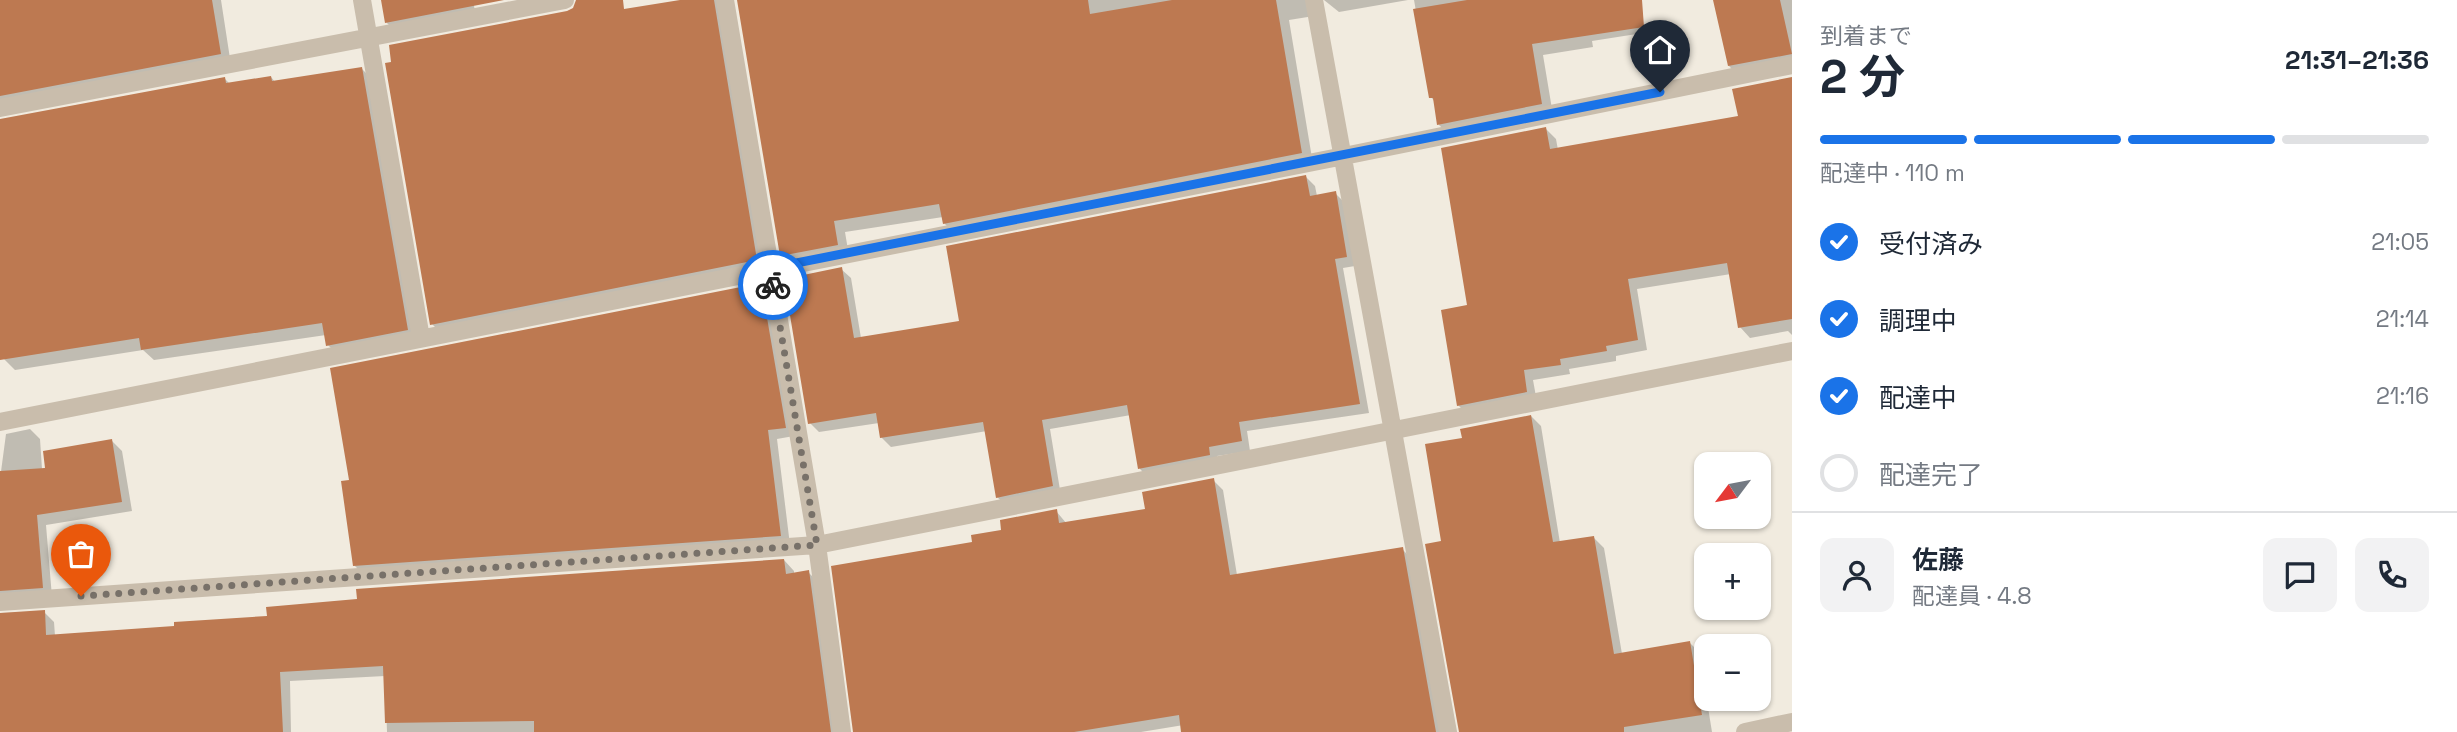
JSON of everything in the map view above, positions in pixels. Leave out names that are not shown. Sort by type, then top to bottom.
[{"type":"street","points":[[362,0],[421,338]]},
{"type":"street","points":[[0,108],[565,0]]},
{"type":"street","points":[[725,0],[817,545],[842,732]]},
{"type":"street","points":[[1314,0],[1448,732]]},
{"type":"street","points":[[0,422],[1792,65]]},
{"type":"street","points":[[0,602],[817,545],[1792,351]]},
{"type":"street","points":[[1745,732],[1792,722]]},
{"type":"building","points":[[0,0],[212,0],[221,54],[0,96]]},
{"type":"building","points":[[381,0],[504,0],[385,23]]},
{"type":"building","points":[[576,0],[623,0],[624,9],[680,0],[714,0],[757,260],[430,325],[385,63],[391,62],[389,45],[567,11],[573,8]]},
{"type":"building","points":[[737,0],[1088,0],[1090,14],[1172,0],[1276,0],[1302,153],[943,224],[939,204],[834,221],[838,245],[780,256]]},
{"type":"building","points":[[1467,0],[1642,0],[1644,27],[1532,44],[1542,104],[1437,125],[1433,98],[1429,98],[1413,9]]},
{"type":"building","points":[[1713,0],[1780,0],[1792,54],[1728,66]]},
{"type":"building","points":[[362,67],[408,330],[326,346],[322,323],[141,350],[139,338],[0,360],[0,119],[225,77],[226,83],[271,76],[272,81]]},
{"type":"building","points":[[1792,77],[1792,319],[1738,328],[1727,263],[1628,279],[1638,340],[1606,346],[1607,351],[1560,359],[1561,365],[1524,370],[1527,392],[1457,406],[1441,310],[1467,305],[1441,148],[1546,127],[1550,149],[1738,116],[1732,89]]},
{"type":"building","points":[[1306,175],[1310,196],[1336,191],[1347,257],[1335,259],[1360,404],[1239,422],[1242,441],[1209,447],[1210,455],[1138,469],[1127,405],[1042,420],[1053,486],[996,498],[983,422],[880,438],[876,413],[808,424],[784,279],[842,267],[854,338],[959,321],[946,246]]},
{"type":"building","points":[[761,283],[786,428],[768,430],[781,536],[353,566],[341,481],[349,480],[330,368]]},
{"type":"building","points":[[1531,415],[1553,542],[1594,536],[1614,654],[1690,641],[1694,666],[1694,711],[1701,711],[1702,715],[1624,727],[1624,732],[1459,732],[1425,544],[1441,541],[1425,444],[1462,438],[1460,429]]},
{"type":"building","points":[[112,439],[122,502],[37,515],[43,588],[0,591],[0,471],[45,468],[43,451]]},
{"type":"building","points":[[1214,478],[1230,575],[1403,547],[1436,732],[1181,732],[1179,715],[1074,732],[853,732],[831,566],[972,542],[971,535],[1001,530],[1000,520],[1057,509],[1059,523],[1145,509],[1142,492]]},
{"type":"building","points":[[784,559],[786,574],[809,570],[831,732],[534,732],[534,721],[385,723],[383,666],[280,672],[283,732],[0,732],[0,613],[45,610],[46,635],[267,616],[266,607],[357,599],[356,589]]},
{"type":"way so far","points":[[81,596],[817,545],[773,285]]},
{"type":"route","points":[[773,285],[771,268],[1660,92]]}]
